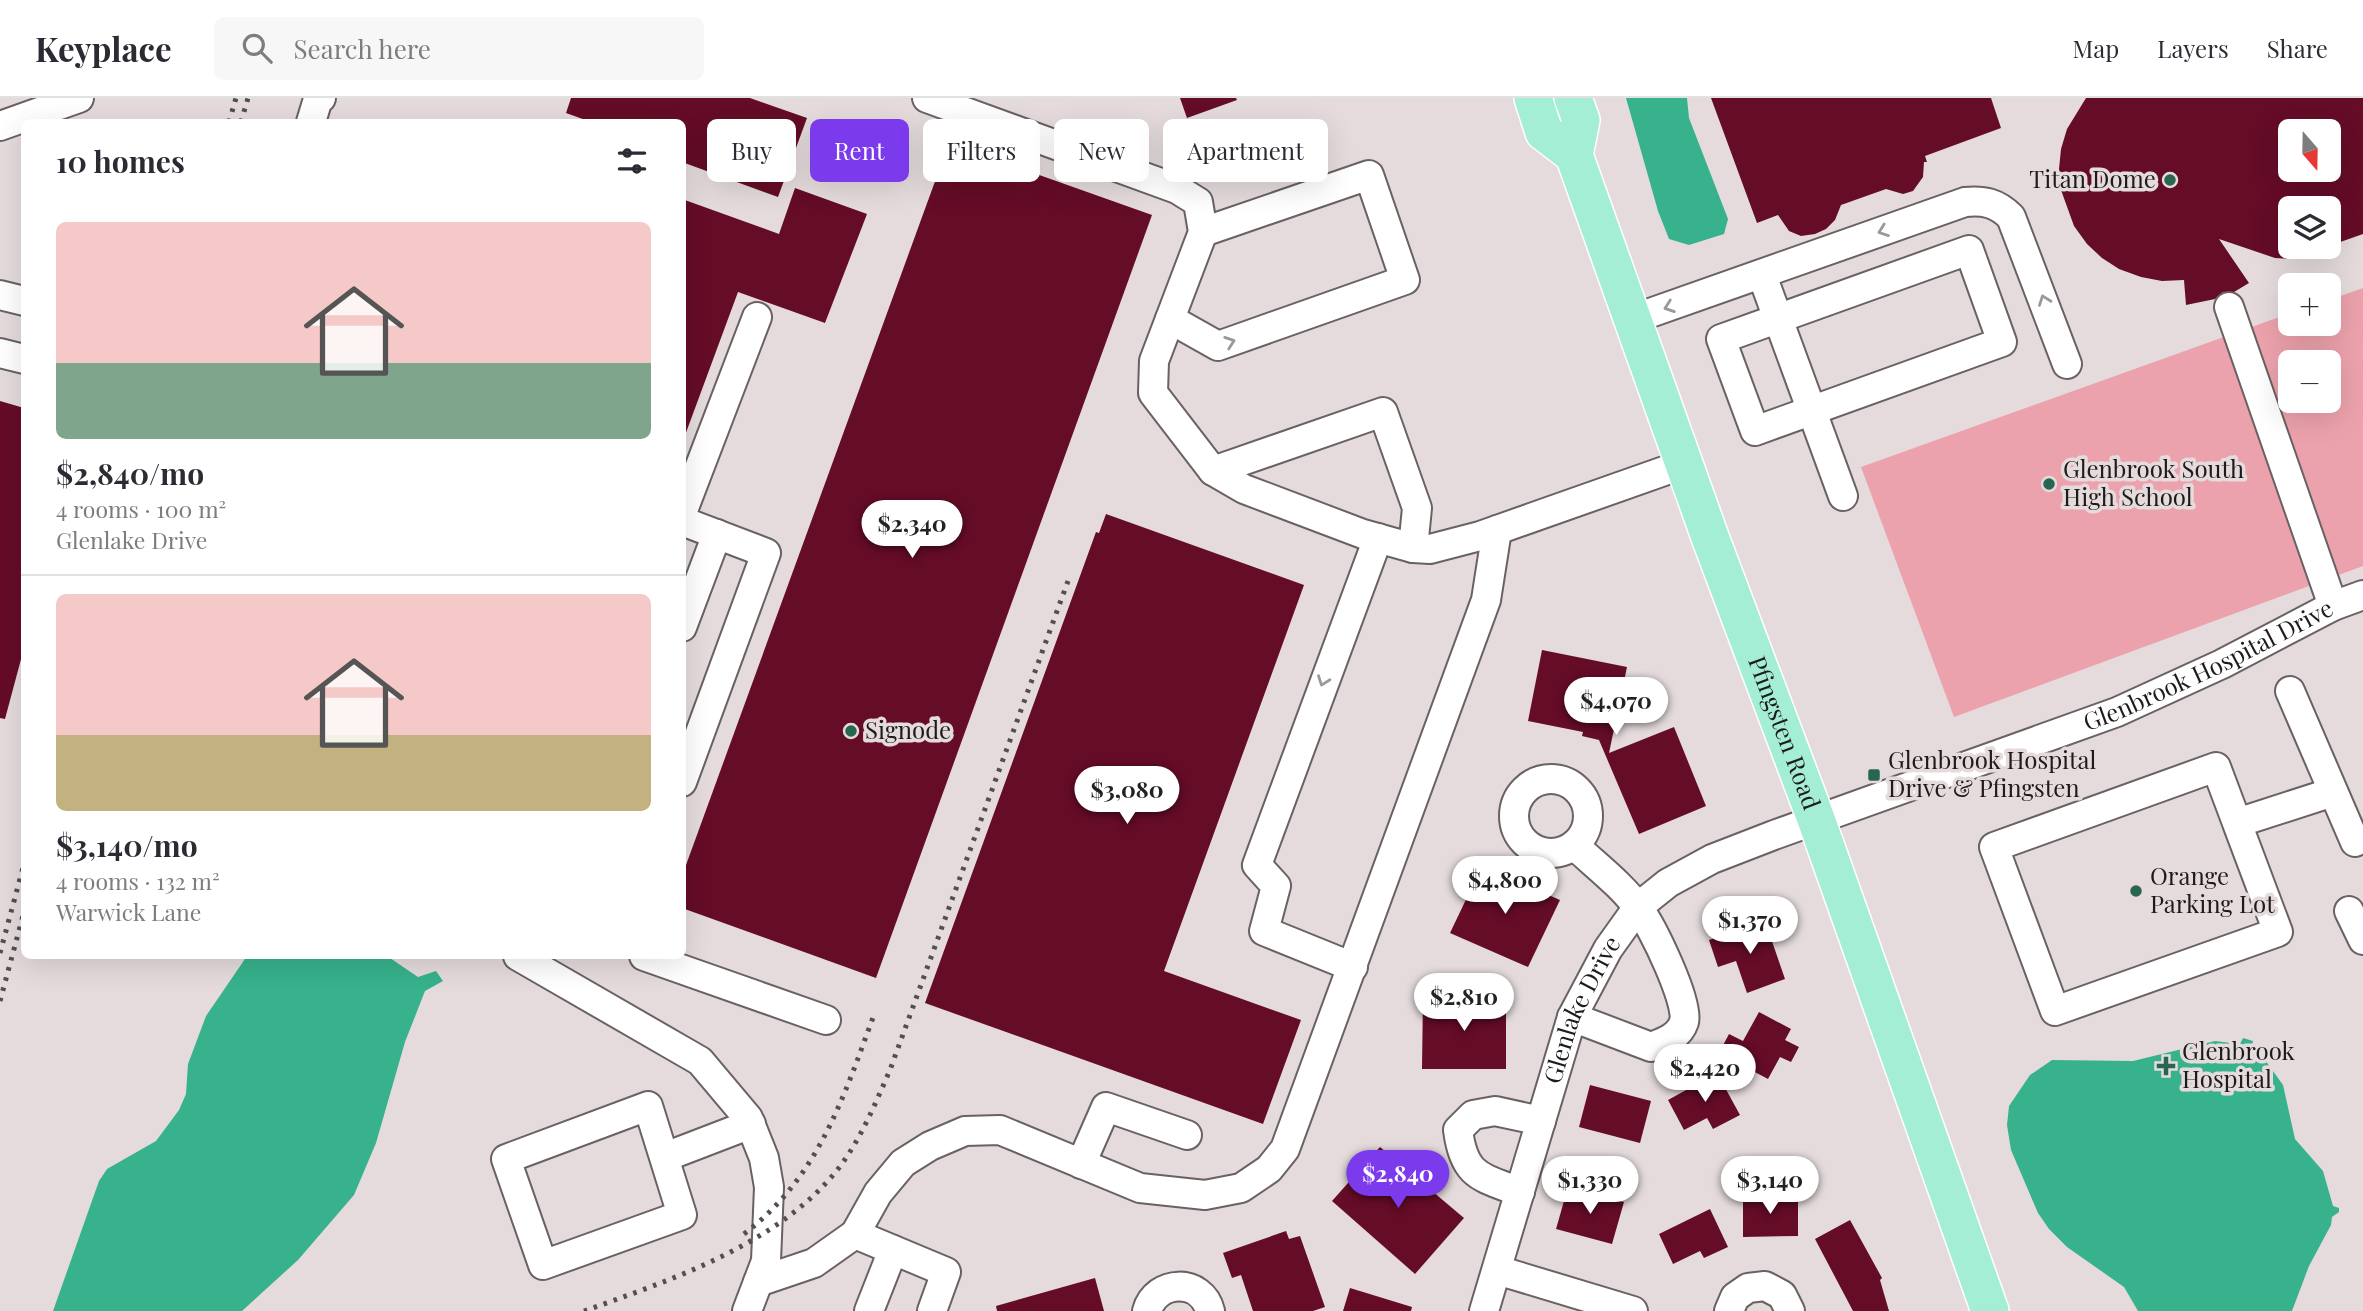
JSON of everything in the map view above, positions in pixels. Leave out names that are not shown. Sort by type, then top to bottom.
[{"type":"main road","points":[[1533,98],[1544,132],[1574,155],[1581,120],[1573,98]]},
{"type":"main road","name":"Pfingsten Road","points":[[1574,155],[1684,464],[1816,819],[1990,1311]]},
{"type":"street","points":[[0,126],[79,98]]},
{"type":"street","points":[[313,119],[318,99],[321,98]]},
{"type":"street","points":[[927,98],[1177,189],[1198,202],[1203,232],[1154,361],[1153,393],[1213,471],[1244,489],[1378,538],[1413,548],[1430,549],[1497,530],[1684,464]]},
{"type":"street","points":[[1170,318],[1218,346],[1405,280],[1369,175],[1203,232]]},
{"type":"street","points":[[1633,319],[1965,202],[1980,200],[2003,209],[2011,217],[2067,364]]},
{"type":"street","points":[[1969,250],[2002,342],[1811,411],[1755,431],[1721,339],[1969,250]]},
{"type":"street","points":[[1762,275],[1843,496]]},
{"type":"street","points":[[0,295],[21,300]]},
{"type":"street","points":[[2229,307],[2333,606]]},
{"type":"street","points":[[686,503],[757,317]]},
{"type":"street","points":[[0,353],[21,358]]},
{"type":"street","points":[[1213,471],[1383,412],[1416,508],[1413,548]]},
{"type":"street","points":[[686,522],[766,553],[686,771]]},
{"type":"street","points":[[758,1282],[814,1263],[855,1234],[878,1193],[902,1163],[930,1146],[965,1131],[1000,1130],[1140,1188],[1205,1195],[1241,1188],[1269,1169],[1285,1149],[1486,600],[1497,530]]},
{"type":"street","points":[[686,616],[717,534]]},
{"type":"street","points":[[1353,967],[1264,931],[1276,886],[1257,865],[1378,538]]},
{"type":"street","name":"Glenbrook Hospital Drive","points":[[1816,819],[2117,712],[2230,659],[2333,606],[2363,594]]},
{"type":"street","points":[[2290,691],[2356,842]]},
{"type":"street","points":[[2216,767],[2237,823],[2278,932],[2055,1011],[1994,847],[2216,767]]},
{"type":"street","points":[[2237,823],[2333,792]]},
{"type":"street","name":"Glenlake Drive","points":[[1484,1311],[1572,1017],[1608,949],[1638,907],[1668,883],[1712,859],[1816,819]]},
{"type":"street","points":[[1572,1017],[1651,1047],[1670,1040],[1683,1024],[1685,1010],[1655,936],[1638,907],[1574,845]]},
{"type":"street","points":[[2349,911],[2363,940]]},
{"type":"street","points":[[530,959],[700,1060],[751,1124],[764,1157],[769,1187],[766,1261],[747,1311]]},
{"type":"street","points":[[653,959],[826,1020]]},
{"type":"street","points":[[648,1106],[665,1157],[682,1215],[544,1265],[506,1159],[648,1106]]},
{"type":"street","points":[[1082,1164],[1106,1107],[1188,1135]]},
{"type":"street","points":[[1520,1192],[1475,1174],[1461,1152],[1458,1130],[1473,1115],[1495,1111],[1541,1121]]},
{"type":"street","points":[[665,1157],[751,1124]]},
{"type":"street","points":[[855,1234],[946,1272],[932,1311]]},
{"type":"street","points":[[869,1311],[893,1250]]},
{"type":"street","points":[[1497,1270],[1633,1311]]},
{"type":"street","points":[[1147,1311],[1156,1295],[1175,1286],[1195,1290],[1203,1296],[1210,1311]]},
{"type":"street","points":[[1729,1311],[1735,1297],[1748,1288],[1765,1286],[1782,1294],[1790,1311]]},
{"type":"shaded area","points":[[1626,98],[1687,98],[1689,118],[1728,219],[1724,234],[1689,245],[1669,239],[1658,211]]},
{"type":"shaded area","points":[[2363,288],[2363,566],[1954,717],[1861,467],[2278,318],[2278,336],[2341,336],[2341,296]]},
{"type":"shaded area","points":[[245,959],[391,959],[418,977],[436,971],[443,981],[425,991],[405,1042],[376,1143],[354,1195],[298,1260],[242,1311],[53,1311],[99,1181],[107,1169],[156,1141],[179,1110],[186,1094],[188,1064],[206,1016]]},
{"type":"shaded area","points":[[2243,1038],[2253,1041],[2251,1050],[2263,1057],[2283,1085],[2295,1139],[2323,1171],[2333,1206],[2339,1208],[2339,1212],[2332,1217],[2331,1225],[2309,1266],[2292,1311],[2138,1311],[2124,1287],[2067,1247],[2038,1213],[2011,1150],[2007,1125],[2009,1106],[2030,1075],[2052,1060],[2133,1061],[2215,1041],[2240,1044]]},
{"type":"building","points":[[571,98],[750,98],[807,118],[796,148],[796,119],[707,119],[707,171],[686,163],[686,119],[583,119],[566,113]]},
{"type":"building","points":[[1180,98],[1236,98],[1237,100],[1187,118]]},
{"type":"building","points":[[1711,98],[1991,98],[2001,128],[1925,156],[1927,162],[1924,162],[1923,177],[1913,191],[1903,194],[1886,189],[1841,205],[1835,220],[1826,229],[1801,236],[1789,231],[1778,215],[1757,223]]},
{"type":"building","name":"Titan Dome","points":[[2086,98],[2363,98],[2363,234],[2341,242],[2341,196],[2278,196],[2278,258],[2219,239],[2249,283],[2234,292],[2223,292],[2215,299],[2186,305],[2184,280],[2162,281],[2119,269],[2087,244],[2074,226],[2061,190],[2061,149],[2067,129]]},
{"type":"building","points":[[1040,175],[1152,215],[876,978],[686,909],[686,865],[935,182],[1040,182]]},
{"type":"building","points":[[737,182],[784,182],[778,197]]},
{"type":"building","points":[[795,188],[867,214],[825,323],[738,292],[686,433],[686,200],[779,234]]},
{"type":"building","points":[[0,401],[21,407],[21,659],[5,719],[0,718]]},
{"type":"building","points":[[1106,514],[1304,585],[1164,971],[1301,1020],[1263,1124],[925,1003],[1096,532],[1099,533]]},
{"type":"building","points":[[1542,650],[1627,667],[1609,753],[1674,727],[1706,806],[1639,834],[1599,740],[1582,736],[1583,732],[1528,721]]},
{"type":"building","points":[[1482,866],[1560,900],[1528,967],[1450,933]]},
{"type":"building","points":[[1765,921],[1785,979],[1747,993],[1736,961],[1718,967],[1709,940]]},
{"type":"building","points":[[1423,996],[1506,996],[1506,1069],[1422,1069]]},
{"type":"building","points":[[1759,1012],[1791,1029],[1785,1040],[1799,1047],[1791,1062],[1780,1057],[1768,1079],[1719,1053],[1729,1034],[1743,1041]]},
{"type":"building","points":[[1717,1073],[1740,1115],[1713,1129],[1707,1118],[1684,1130],[1668,1100]]},
{"type":"building","points":[[1590,1085],[1651,1101],[1640,1143],[1579,1127]]},
{"type":"building","points":[[1380,1147],[1464,1218],[1415,1274],[1332,1201]]},
{"type":"building","points":[[1568,1187],[1624,1202],[1612,1244],[1556,1229]]},
{"type":"building","points":[[1743,1196],[1798,1196],[1798,1236],[1743,1237]]},
{"type":"building","points":[[1710,1209],[1728,1247],[1704,1258],[1700,1251],[1673,1264],[1659,1234]]},
{"type":"building","points":[[1850,1220],[1882,1278],[1880,1280],[1889,1311],[1853,1311],[1815,1239]]},
{"type":"building","points":[[1286,1231],[1289,1239],[1300,1236],[1325,1307],[1313,1311],[1253,1311],[1241,1275],[1232,1278],[1223,1253]]},
{"type":"building","points":[[1095,1278],[1104,1311],[997,1311],[996,1306]]},
{"type":"building","points":[[1350,1288],[1412,1307],[1411,1311],[1343,1311]]},
{"type":"railway","points":[[230,119],[236,98]]},
{"type":"railway","points":[[242,119],[248,98]]},
{"type":"railway","points":[[584,1311],[687,1272],[755,1239],[814,1195],[838,1169],[854,1146],[890,1070],[1068,581]]},
{"type":"railway","points":[[0,953],[21,875]]},
{"type":"railway","points":[[0,1001],[21,923]]},
{"type":"railway","points":[[744,1234],[770,1212],[810,1161],[840,1104],[875,1012]]},
{"type":"place","name":"Titan Dome","points":[[2170,180]]},
{"type":"place","name":"Glenbrook South High School","points":[[2049,484]]},
{"type":"place","name":"Signode","points":[[851,731]]},
{"type":"place","name":"Glenbrook Hospital Drive & Pfingsten","points":[[1874,775]]},
{"type":"place","name":"Orange Parking Lot","points":[[2136,891]]},
{"type":"place","name":"Glenbrook Hospital","points":[[2166,1066]]}]
